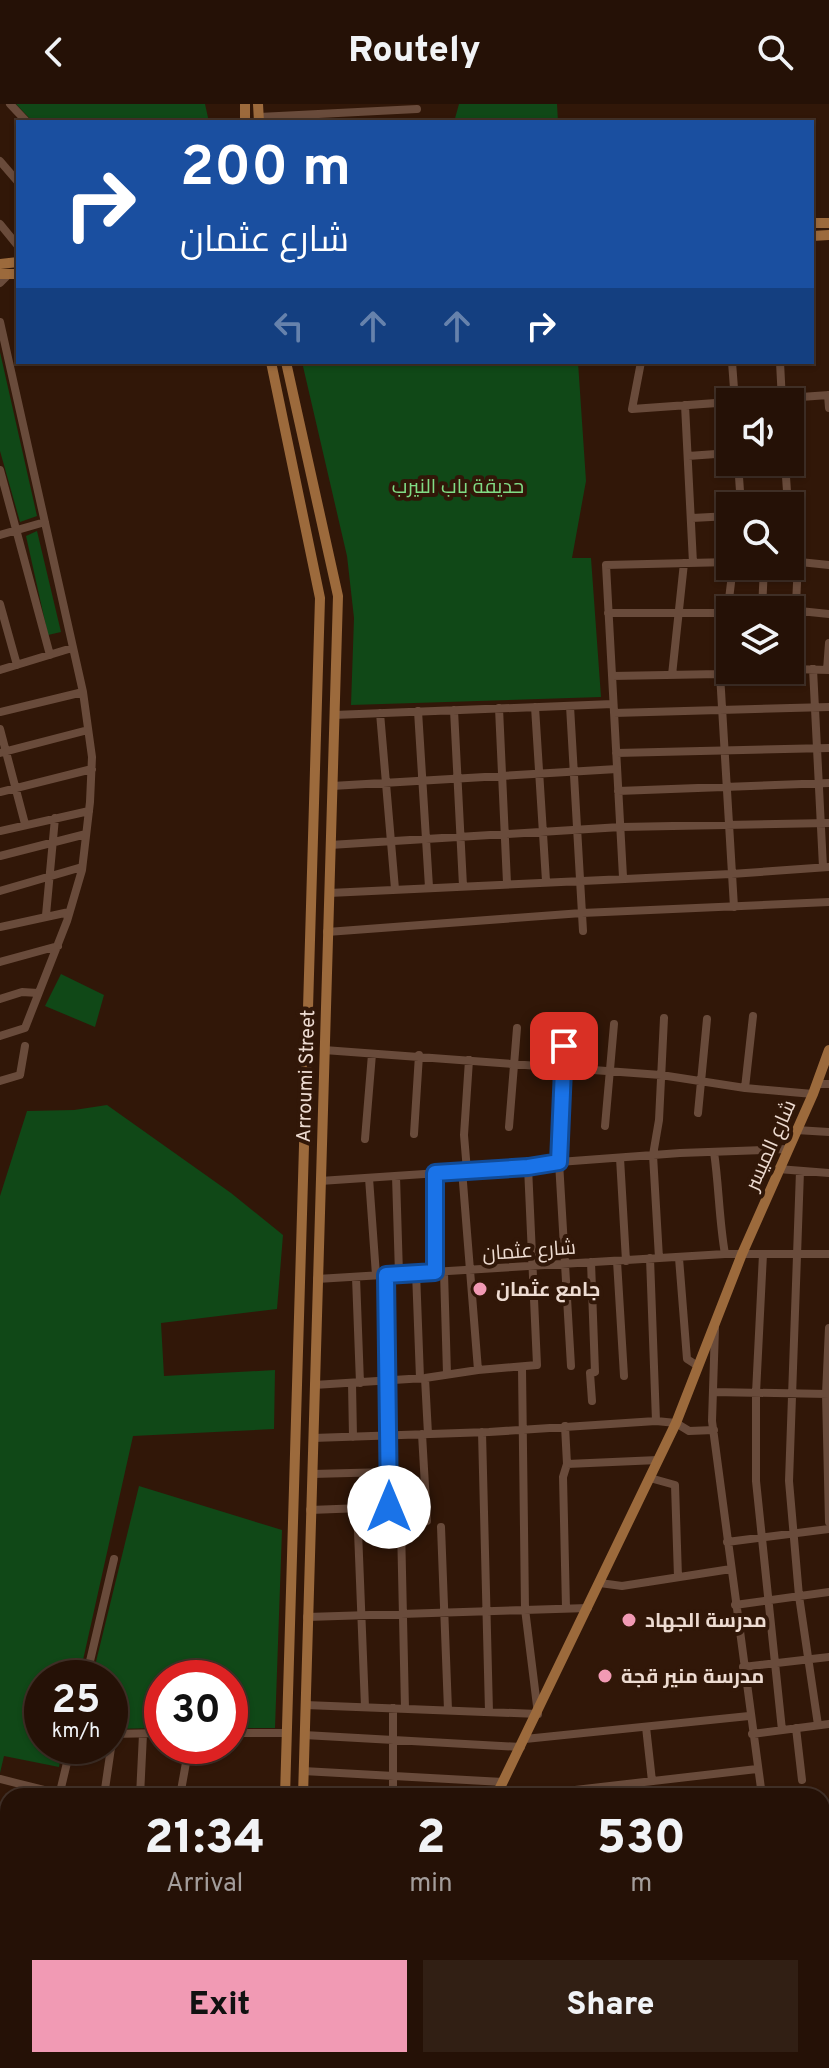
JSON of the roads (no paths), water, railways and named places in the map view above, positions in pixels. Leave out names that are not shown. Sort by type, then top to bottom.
[{"type":"main road","points":[[258,104],[259,119]]},
{"type":"main road","name":"Arroumi Street","points":[[271,364],[320,598],[285,1788]]},
{"type":"main road","name":"Arroumi Street","points":[[286,364],[338,596],[303,1788]]},
{"type":"main road","name":"شارع الميسر","points":[[500,1788],[676,1423],[742,1254],[815,1089],[829,1050]]},
{"type":"street","points":[[10,104],[25,120]]},
{"type":"street","points":[[259,119],[417,107]]},
{"type":"street","points":[[0,161],[16,180]]},
{"type":"street","points":[[0,224],[16,244]]},
{"type":"street","points":[[0,283],[9,274]]},
{"type":"street","points":[[0,322],[83,692],[92,769],[82,867],[58,946],[25,1028],[0,1036]]},
{"type":"street","points":[[641,364],[632,409],[716,403]]},
{"type":"street","points":[[732,364],[734,388]]},
{"type":"street","points":[[780,364],[781,388]]},
{"type":"street","points":[[804,398],[828,395],[829,408]]},
{"type":"street","points":[[672,675],[692,518],[685,405]]},
{"type":"street","points":[[688,456],[716,454]]},
{"type":"street","points":[[0,470],[50,655]]},
{"type":"street","points":[[692,518],[716,517]]},
{"type":"street","points":[[0,535],[45,522]]},
{"type":"street","points":[[804,562],[829,565]]},
{"type":"street","points":[[623,877],[606,565],[716,564]]},
{"type":"street","points":[[0,604],[17,665]]},
{"type":"street","points":[[804,611],[829,614]]},
{"type":"street","points":[[608,613],[716,613]]},
{"type":"street","points":[[804,669],[828,670],[829,643]]},
{"type":"street","points":[[0,670],[72,648]]},
{"type":"street","points":[[329,893],[826,867],[825,824],[817,783],[813,669]]},
{"type":"street","points":[[612,676],[716,674]]},
{"type":"street","points":[[721,684],[734,907]]},
{"type":"street","points":[[0,712],[83,692]]},
{"type":"street","points":[[334,715],[570,706],[722,710],[829,707]]},
{"type":"street","points":[[570,706],[583,931]]},
{"type":"street","points":[[535,707],[546,881]]},
{"type":"street","points":[[499,708],[507,883]]},
{"type":"street","points":[[454,710],[463,886]]},
{"type":"street","points":[[418,711],[429,887]]},
{"type":"street","points":[[380,713],[395,889]]},
{"type":"street","points":[[0,729],[3,752],[25,824]]},
{"type":"street","points":[[3,752],[88,730]]},
{"type":"street","points":[[616,753],[829,748]]},
{"type":"street","points":[[0,792],[92,769]]},
{"type":"street","points":[[332,786],[617,769]]},
{"type":"street","points":[[618,791],[829,783]]},
{"type":"street","points":[[0,831],[89,811]]},
{"type":"street","points":[[46,915],[55,818]]},
{"type":"street","points":[[330,845],[621,827],[825,824]]},
{"type":"street","points":[[0,856],[86,834]]},
{"type":"street","points":[[0,891],[82,867]]},
{"type":"street","points":[[327,932],[582,913],[829,902]]},
{"type":"street","points":[[0,927],[69,912]]},
{"type":"street","points":[[0,962],[58,946]]},
{"type":"street","points":[[0,999],[22,992],[38,993]]},
{"type":"street","points":[[745,1088],[753,1016]]},
{"type":"street","points":[[656,1421],[653,1155],[659,1120],[664,1018]]},
{"type":"street","points":[[698,1113],[707,1019]]},
{"type":"street","points":[[605,1126],[614,1024]]},
{"type":"street","points":[[566,1025],[559,1162],[571,1366]]},
{"type":"street","points":[[509,1127],[517,1028]]},
{"type":"street","points":[[0,1081],[20,1075],[25,1046]]},
{"type":"street","points":[[324,1050],[661,1075],[745,1088],[815,1089],[829,1084]]},
{"type":"street","points":[[365,1139],[372,1054]]},
{"type":"street","points":[[414,1134],[419,1055]]},
{"type":"street","points":[[469,1060],[464,1170],[478,1370]]},
{"type":"street","points":[[796,1130],[829,1132]]},
{"type":"street","points":[[320,1181],[653,1155],[788,1149]]},
{"type":"street","points":[[714,1152],[725,1254]]},
{"type":"street","points":[[620,1158],[624,1376]]},
{"type":"street","points":[[314,1385],[423,1378],[537,1365],[528,1167]]},
{"type":"street","points":[[778,1169],[829,1173]]},
{"type":"street","points":[[800,1171],[789,1481],[799,1596],[818,1725]]},
{"type":"street","points":[[435,1173],[447,1374]]},
{"type":"street","points":[[396,1176],[399,1274]]},
{"type":"street","points":[[369,1178],[376,1275]]},
{"type":"street","name":"شارع عثمان","points":[[317,1279],[725,1254],[829,1254]]},
{"type":"street","points":[[763,1254],[756,1393],[756,1481],[782,1730]]},
{"type":"street","points":[[679,1258],[687,1359],[698,1366]]},
{"type":"street","points":[[591,1262],[595,1372],[590,1373],[592,1401]]},
{"type":"street","points":[[365,1707],[358,1531],[427,1521],[416,1272]]},
{"type":"street","points":[[386,1275],[391,1526]]},
{"type":"street","points":[[353,1437],[356,1277]]},
{"type":"street","points":[[715,1322],[714,1430],[761,1788]]},
{"type":"street","points":[[829,1328],[829,1522]]},
{"type":"street","points":[[305,1705],[538,1714],[525,1609],[522,1368]]},
{"type":"street","points":[[713,1392],[827,1394]]},
{"type":"street","points":[[313,1438],[656,1421],[676,1423],[689,1431],[714,1430]]},
{"type":"street","points":[[565,1426],[566,1608]]},
{"type":"street","points":[[482,1432],[489,1712]]},
{"type":"street","points":[[567,1464],[658,1460]]},
{"type":"street","points":[[312,1474],[389,1472]]},
{"type":"street","points":[[650,1478],[675,1485],[678,1577]]},
{"type":"street","points":[[310,1510],[389,1507]]},
{"type":"street","points":[[401,1526],[405,1709]]},
{"type":"street","points":[[441,1527],[448,1710]]},
{"type":"street","points":[[727,1542],[829,1529]]},
{"type":"street","points":[[90,1660],[114,1559]]},
{"type":"street","points":[[600,1583],[622,1586],[731,1569]]},
{"type":"street","points":[[735,1605],[829,1592]]},
{"type":"street","points":[[307,1617],[588,1608]]},
{"type":"street","points":[[743,1667],[829,1657]]},
{"type":"street","points":[[393,1708],[393,1788]]},
{"type":"street","points":[[304,1735],[523,1743],[749,1716]]},
{"type":"street","points":[[752,1734],[829,1724]]},
{"type":"street","points":[[646,1727],[648,1788]]},
{"type":"street","points":[[796,1728],[802,1780]]},
{"type":"street","points":[[248,1733],[287,1733]]},
{"type":"street","points":[[128,1734],[143,1734],[140,1788]]},
{"type":"street","points":[[61,1788],[67,1764]]},
{"type":"street","points":[[105,1788],[108,1764]]},
{"type":"street","points":[[181,1788],[186,1764]]},
{"type":"street","points":[[590,1788],[757,1769]]},
{"type":"street","points":[[303,1771],[503,1782]]},
{"type":"street","points":[[0,1779],[33,1788]]},
{"type":"place","name":"جامع عثمان","points":[[480,1289]]},
{"type":"place","name":"مدرسة الجهاد","points":[[629,1620]]},
{"type":"place","name":"مدرسة منير قجة","points":[[605,1676]]},
{"type":"park label","name":"حديقة باب النيرب","points":[[458,486]]}]
